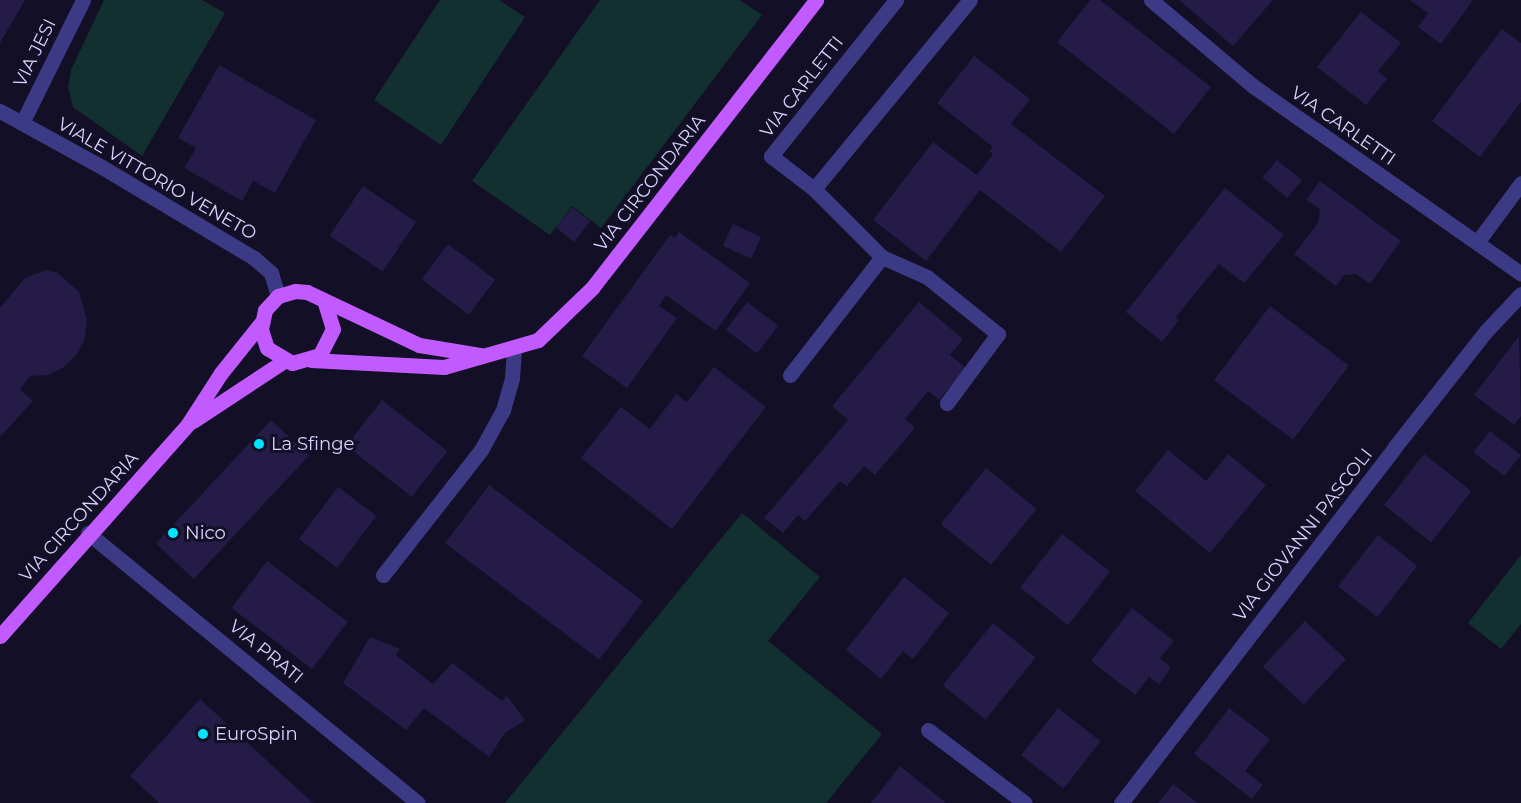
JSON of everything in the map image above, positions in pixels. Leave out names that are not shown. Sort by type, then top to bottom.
[{"type":"main road","name":"VIA CIRCONDARIA","points":[[188,424],[284,361],[311,360],[444,368],[538,340],[586,295],[816,0]]},
{"type":"main road","name":"VIA CIRCONDARIA","points":[[0,636],[88,533],[188,424],[221,373],[261,323],[265,310],[278,296],[307,292],[325,303],[419,345],[487,356]]},
{"type":"main road","points":[[311,360],[320,355],[332,337],[333,320],[325,303]]},
{"type":"main road","points":[[261,323],[267,348],[284,361]]},
{"type":"street","name":"VIA JESI","points":[[22,123],[83,0]]},
{"type":"street","name":"VIA CARLETTI","points":[[882,257],[814,189],[771,156],[896,0]]},
{"type":"street","points":[[814,189],[970,0]]},
{"type":"street","name":"VIA CARLETTI","points":[[1151,0],[1253,86],[1521,274]]},
{"type":"street","name":"VIALE VITTORIO VENETO","points":[[0,111],[254,258],[271,273],[278,296]]},
{"type":"street","points":[[1478,242],[1521,183]]},
{"type":"street","points":[[790,375],[882,257],[927,277],[998,334],[947,403]]},
{"type":"street","name":"VIA GIOVANNI PASCOLI","points":[[1121,803],[1401,439],[1486,331],[1521,294]]},
{"type":"street","points":[[383,574],[481,450],[503,410],[512,378],[514,349]]},
{"type":"street","name":"VIA PRATI","points":[[88,533],[418,803]]},
{"type":"street","points":[[928,730],[1026,803]]},
{"type":"green space","points":[[104,0],[202,0],[225,13],[142,156],[73,107],[68,87],[71,70]]},
{"type":"green space","points":[[440,0],[499,0],[525,17],[441,145],[374,100]]},
{"type":"green space","points":[[600,0],[740,0],[762,15],[601,228],[572,206],[550,235],[472,181]]},
{"type":"green space","points":[[742,513],[820,577],[768,641],[882,734],[826,803],[505,803]]},
{"type":"green space","points":[[1521,555],[1521,624],[1501,649],[1468,623]]},
{"type":"building","points":[[0,0],[25,0],[0,43]]},
{"type":"building","points":[[1090,0],[1100,0],[1211,87],[1174,134],[1057,42]]},
{"type":"building","points":[[1179,0],[1271,0],[1272,1],[1233,46]]},
{"type":"building","points":[[1410,0],[1473,0],[1441,44],[1418,27],[1428,13]]},
{"type":"building","points":[[1361,12],[1401,43],[1378,71],[1387,79],[1366,105],[1317,67]]},
{"type":"building","points":[[1502,29],[1521,43],[1521,102],[1480,157],[1432,121]]},
{"type":"building","points":[[974,56],[1030,99],[1011,124],[1105,196],[1061,252],[980,190],[926,261],[873,220],[933,142],[977,175],[993,154],[989,151],[993,147],[937,103]]},
{"type":"building","points":[[219,65],[316,120],[275,193],[253,181],[242,201],[184,168],[196,148],[178,138]]},
{"type":"building","points":[[1277,160],[1302,180],[1287,198],[1263,178]]},
{"type":"building","points":[[1320,181],[1401,241],[1370,284],[1356,274],[1344,275],[1336,286],[1294,254],[1318,223],[1320,209],[1306,200]]},
{"type":"building","points":[[363,186],[416,222],[383,272],[329,236]]},
{"type":"building","points":[[1225,188],[1284,235],[1244,283],[1219,264],[1175,318],[1179,320],[1162,342],[1126,312]]},
{"type":"building","points":[[572,207],[590,221],[574,242],[556,227]]},
{"type":"building","points":[[733,224],[761,237],[751,259],[723,246]]},
{"type":"building","points":[[679,232],[750,283],[716,331],[666,295],[659,306],[677,318],[627,388],[582,356],[670,235],[675,238]]},
{"type":"building","points":[[448,244],[495,280],[469,315],[422,279]]},
{"type":"building","points":[[46,270],[58,273],[79,292],[87,320],[85,338],[77,354],[64,367],[48,375],[30,376],[20,389],[33,401],[0,437],[0,308],[25,278]]},
{"type":"building","points":[[747,302],[778,325],[757,353],[726,330]]},
{"type":"building","points":[[919,302],[963,339],[950,355],[966,368],[939,400],[928,391],[905,419],[915,428],[875,475],[864,466],[847,486],[840,481],[805,521],[798,515],[783,533],[764,518],[848,420],[832,406]]},
{"type":"building","points":[[1270,306],[1349,366],[1293,440],[1214,380]]},
{"type":"building","points":[[1519,336],[1521,416],[1514,425],[1474,395]]},
{"type":"building","points":[[714,367],[766,407],[672,529],[581,458],[621,407],[650,429],[676,394],[687,402]]},
{"type":"building","points":[[382,400],[447,451],[412,497],[346,446]]},
{"type":"building","points":[[271,420],[309,455],[194,579],[156,544]]},
{"type":"building","points":[[1490,431],[1521,455],[1504,476],[1473,452]]},
{"type":"building","points":[[1168,450],[1206,481],[1228,454],[1266,485],[1210,553],[1135,491]]},
{"type":"building","points":[[1424,454],[1471,491],[1431,542],[1384,505]]},
{"type":"building","points":[[986,468],[1037,509],[991,565],[941,524]]},
{"type":"building","points":[[489,485],[643,601],[599,659],[445,543]]},
{"type":"building","points":[[338,487],[376,516],[337,568],[299,539]]},
{"type":"building","points":[[1062,534],[1110,572],[1068,625],[1020,588]]},
{"type":"building","points":[[1378,535],[1417,566],[1377,617],[1338,586]]},
{"type":"building","points":[[267,561],[348,622],[312,669],[231,608]]},
{"type":"building","points":[[904,577],[949,613],[913,659],[903,651],[881,679],[846,650]]},
{"type":"building","points":[[1132,608],[1174,641],[1160,658],[1171,668],[1159,684],[1149,677],[1135,695],[1091,661]]},
{"type":"building","points":[[1305,621],[1346,659],[1304,705],[1263,666]]},
{"type":"building","points":[[993,623],[1036,658],[985,720],[943,685]]},
{"type":"building","points":[[370,637],[400,649],[396,655],[433,684],[452,663],[502,701],[507,696],[525,720],[505,733],[489,757],[424,708],[406,730],[343,683]]},
{"type":"building","name":"EuroSpin","points":[[200,699],[313,803],[159,803],[130,776]]},
{"type":"building","points":[[1058,708],[1101,741],[1064,789],[1021,755]]},
{"type":"building","points":[[1229,708],[1270,739],[1245,771],[1263,785],[1252,799],[1194,754]]},
{"type":"building","points":[[900,766],[946,803],[871,803]]},
{"type":"building","points":[[1173,784],[1198,803],[1158,803]]},
{"type":"place","name":"La Sfinge","points":[[259,444]]},
{"type":"place","name":"Nico","points":[[173,533]]},
{"type":"place","name":"EuroSpin","points":[[203,734]]}]
